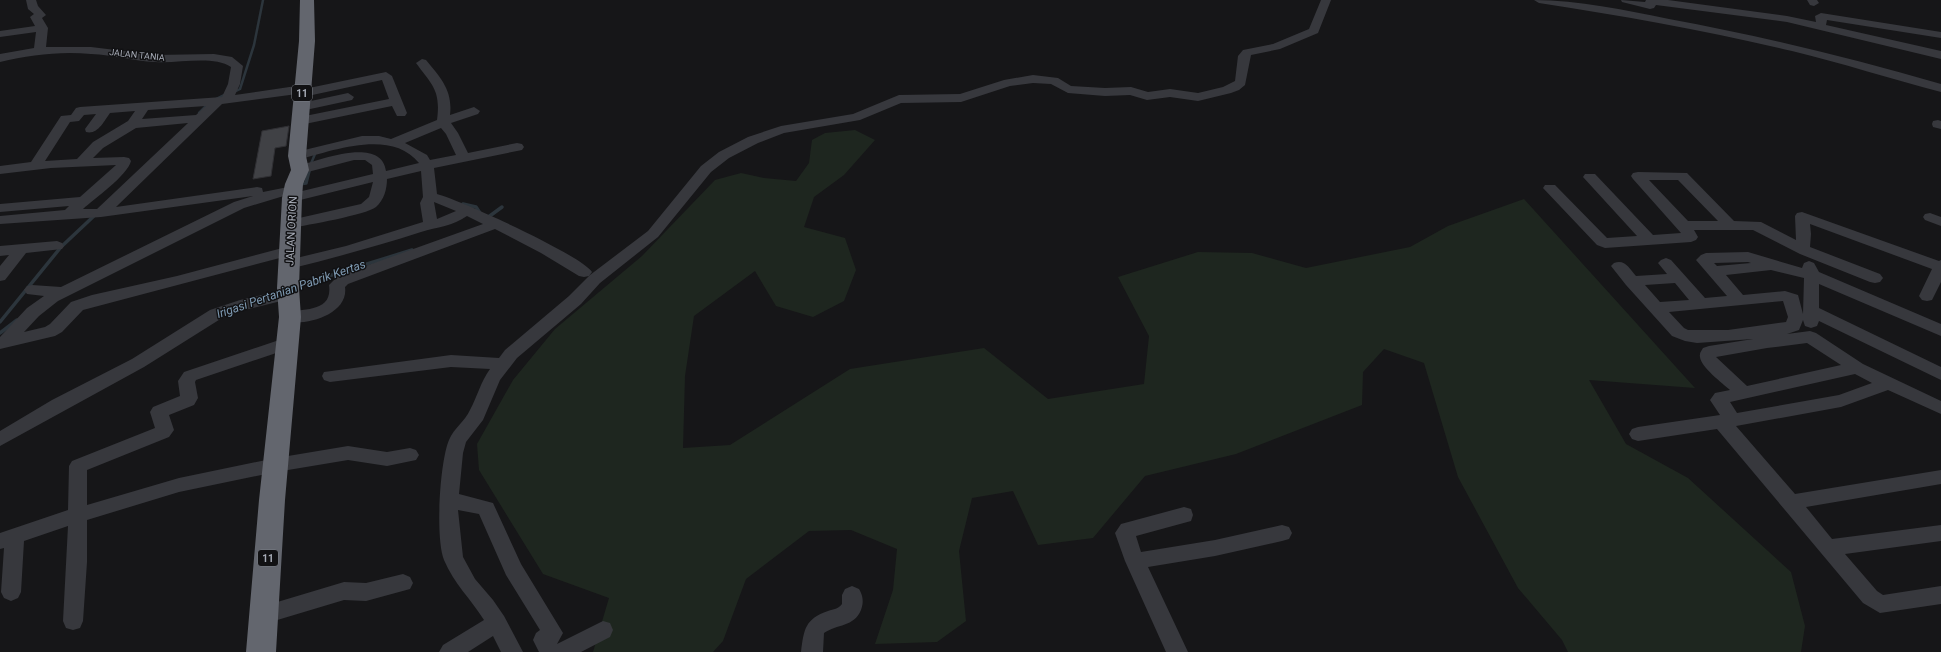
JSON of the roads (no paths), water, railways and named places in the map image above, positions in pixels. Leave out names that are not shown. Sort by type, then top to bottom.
[{"type":"highway","name":"JALAN ORION","points":[[276,464],[290,317],[288,292],[291,224],[302,103],[307,0]]},
{"type":"highway","name":"11","points":[[261,652],[276,464]]},
{"type":"street","points":[[31,0],[33,9],[36,9],[40,15],[36,17],[42,28],[40,50]]},
{"type":"street","points":[[512,652],[486,606],[468,585],[453,558],[448,500],[454,453],[458,440],[477,415],[493,378],[502,364],[523,342],[575,300],[595,279],[653,234],[706,169],[729,152],[762,136],[780,130],[856,117],[898,100],[961,98],[1008,83],[1030,79],[1054,82],[1064,89],[1130,91],[1147,96],[1170,93],[1198,97],[1227,90],[1239,84],[1243,72],[1244,56],[1247,52],[1276,47],[1312,33],[1326,0]]},
{"type":"street","points":[[1539,0],[1687,25],[1812,52],[1941,88]]},
{"type":"street","points":[[1626,0],[1650,6],[1651,1],[1686,3],[1771,16],[1941,55]]},
{"type":"street","points":[[1686,3],[1687,25]]},
{"type":"street","points":[[1812,52],[1817,26],[1821,16],[1941,35]]},
{"type":"street","points":[[0,34],[42,28]]},
{"type":"street","name":"JALAN TANIA","points":[[0,58],[40,50],[98,51],[156,59],[191,58],[228,60],[237,66],[222,98]]},
{"type":"street","points":[[422,63],[441,86],[445,96],[446,105],[443,122],[452,133],[463,157]]},
{"type":"street","points":[[35,166],[66,119],[75,118],[80,111],[222,98],[302,103],[399,107],[386,76],[302,103]]},
{"type":"street","points":[[302,103],[348,97]]},
{"type":"street","points":[[0,208],[94,210],[197,118],[222,98]]},
{"type":"street","points":[[133,124],[144,105]]},
{"type":"street","points":[[91,129],[106,109]]},
{"type":"street","points":[[393,144],[474,110]]},
{"type":"street","points":[[81,163],[98,145],[133,124],[197,118]]},
{"type":"street","points":[[3,342],[33,312],[53,296],[64,292],[239,205],[278,192],[295,182],[350,142],[371,140],[405,147],[417,154],[427,164],[430,197],[427,203],[431,224]]},
{"type":"street","points":[[350,142],[354,156]]},
{"type":"street","points":[[295,182],[381,176],[427,164],[517,147]]},
{"type":"street","points":[[0,220],[202,200],[273,189],[295,182],[354,156],[368,156],[378,163],[381,176],[380,192],[372,204],[366,207],[291,224]]},
{"type":"street","points":[[0,170],[35,166],[124,161],[123,165],[94,210]]},
{"type":"street","points":[[1550,188],[1603,243],[1691,237],[1684,226],[1638,176],[1682,176],[1730,224]]},
{"type":"street","points":[[1590,177],[1648,239]]},
{"type":"street","points":[[430,197],[442,199],[491,221],[557,255],[584,272]]},
{"type":"street","points":[[3,342],[49,332],[56,328],[77,306],[98,299],[177,281],[263,257],[290,258],[349,250],[431,224],[451,221],[466,210]]},
{"type":"street","points":[[1810,337],[1812,275],[1804,250],[1802,216],[1940,266],[1927,296]]},
{"type":"street","points":[[290,317],[322,311],[337,302],[340,294],[337,285],[347,279],[491,221]]},
{"type":"street","points":[[1684,226],[1751,224],[1760,227],[1804,250],[1875,278]]},
{"type":"street","points":[[0,251],[57,246]]},
{"type":"street","points":[[0,276],[22,249]]},
{"type":"street","points":[[1666,263],[1701,304]]},
{"type":"street","points":[[1740,301],[1714,272],[1771,265],[1812,275],[1862,295],[1941,330]]},
{"type":"street","points":[[1619,266],[1678,332],[1688,337],[1710,337],[1785,329],[1793,326],[1796,317],[1793,301],[1790,297],[1782,296],[1658,308]]},
{"type":"street","points":[[1631,281],[1678,278]]},
{"type":"street","points":[[32,290],[64,292]]},
{"type":"street","points":[[0,439],[58,405],[138,363],[199,325],[204,320],[216,314],[288,292]]},
{"type":"street","points":[[1811,311],[1941,374]]},
{"type":"street","points":[[1743,393],[1712,364],[1708,358],[1709,352],[1767,342],[1810,337],[1857,368],[1941,408]]},
{"type":"street","points":[[73,620],[77,562],[78,466],[163,432],[165,430],[159,412],[188,400],[189,398],[186,381],[190,376],[288,343]]},
{"type":"street","points":[[330,376],[451,362],[502,364]]},
{"type":"street","points":[[1857,368],[1721,398],[1719,400],[1726,420],[1828,548],[1870,597],[1880,604],[1941,595]]},
{"type":"street","points":[[1638,434],[1841,401],[1889,383]]},
{"type":"street","points":[[11,592],[8,538],[77,515],[179,485],[276,464],[348,454],[360,454],[387,459],[410,455]]},
{"type":"street","points":[[1791,502],[1941,477]]},
{"type":"street","points":[[448,500],[486,508],[514,569],[553,633],[543,640],[550,652]]},
{"type":"street","points":[[1177,652],[1135,561],[1125,534],[1126,530],[1184,515]]},
{"type":"street","points":[[1135,561],[1215,548],[1282,533]]},
{"type":"street","points":[[1828,548],[1941,533]]},
{"type":"street","points":[[264,615],[344,591],[366,592],[403,583]]},
{"type":"street","points":[[812,652],[814,633],[817,628],[822,624],[837,620],[851,610],[853,604],[852,595]]},
{"type":"street","points":[[450,652],[496,624]]},
{"type":"street","points":[[561,652],[603,630]]},
{"type":"waterway","points":[[232,93],[240,89],[254,45],[263,0]]},
{"type":"waterway","points":[[214,100],[226,94]]},
{"type":"waterway","points":[[199,113],[209,103]]},
{"type":"waterway","name":"Irigasi Pertanian Pabrik Kertas","points":[[310,166],[315,154]]},
{"type":"waterway","name":"Irigasi Pertanian Pabrik Kertas","points":[[300,184],[306,183],[309,171]]},
{"type":"waterway","name":"Irigasi Pertanian Pabrik Kertas","points":[[463,204],[476,207],[480,213]]},
{"type":"waterway","name":"Irigasi Pertanian Pabrik Kertas","points":[[487,218],[502,207]]},
{"type":"waterway","points":[[0,322],[61,247],[95,215]]},
{"type":"waterway","name":"Irigasi Pertanian Pabrik Kertas","points":[[296,286],[412,250]]},
{"type":"waterway","name":"Irigasi Pertanian Pabrik Kertas","points":[[0,333],[17,320]]}]
